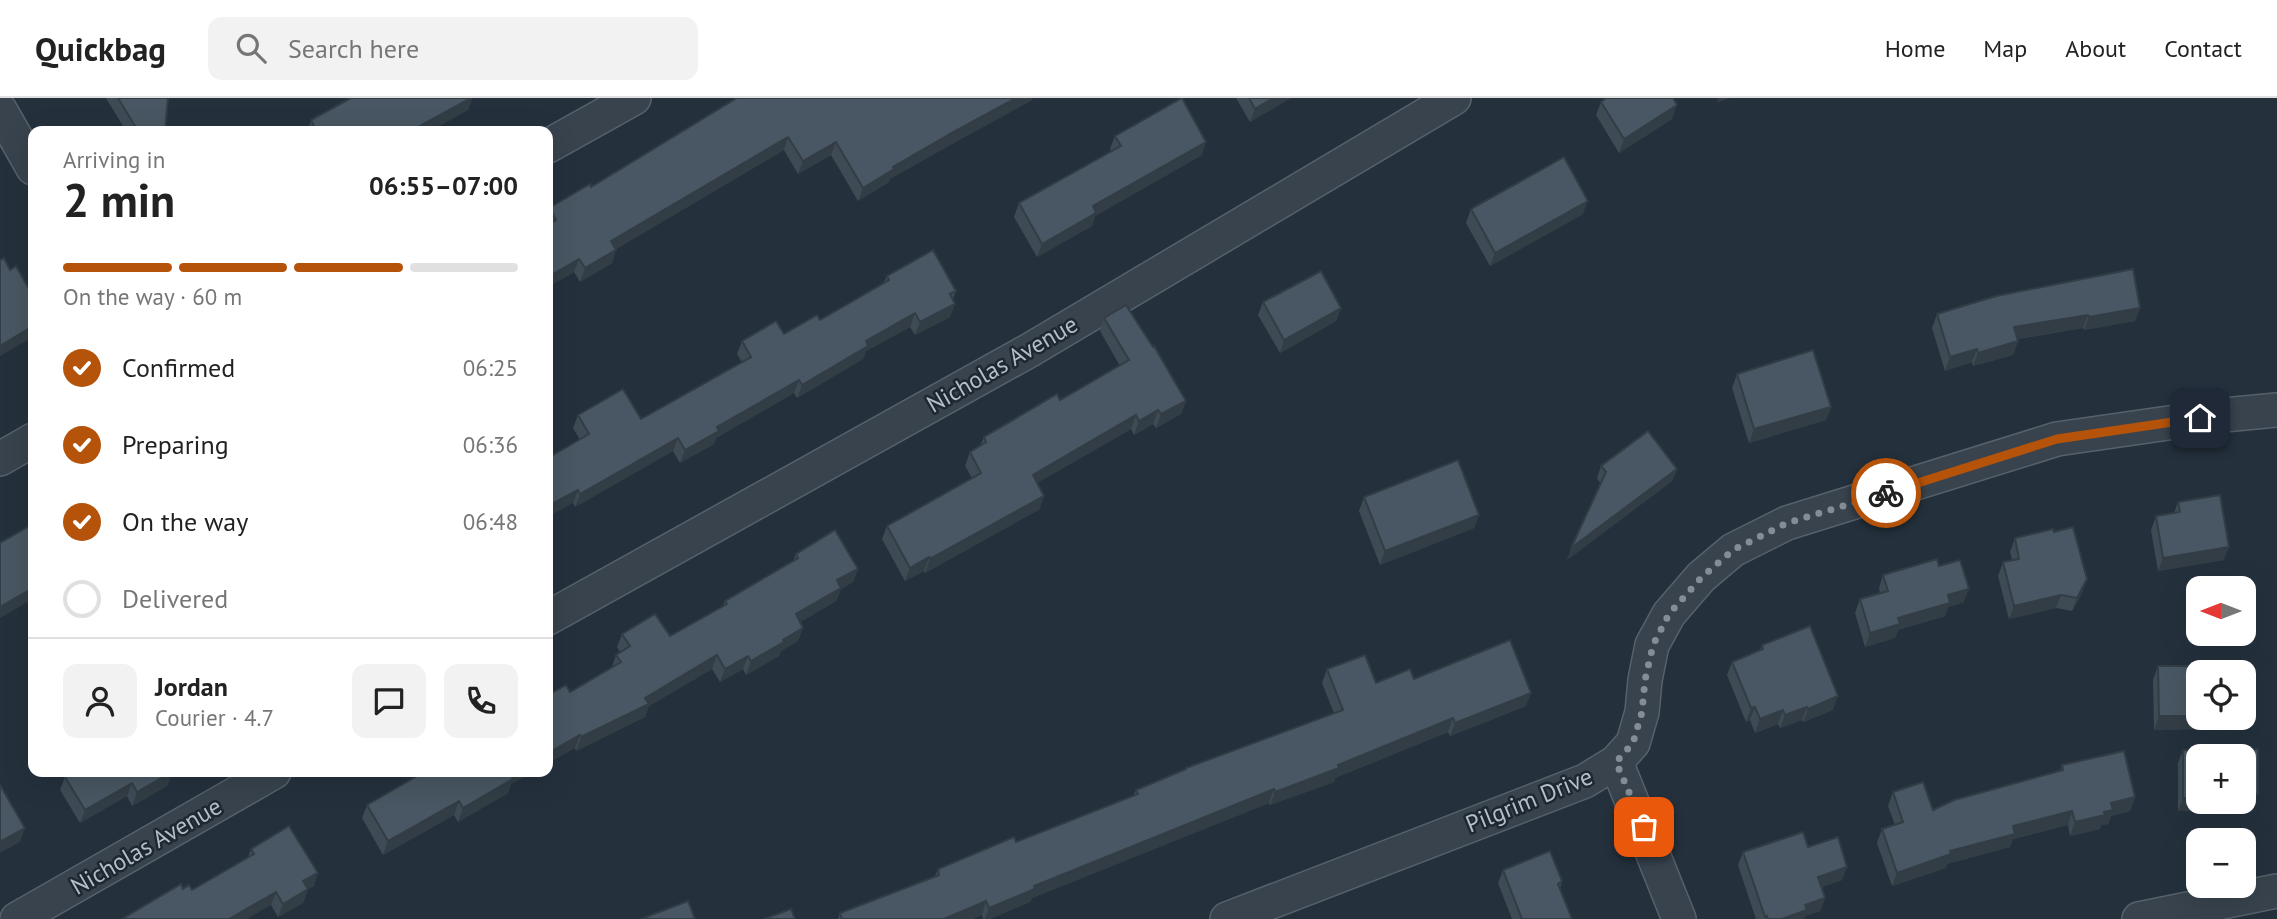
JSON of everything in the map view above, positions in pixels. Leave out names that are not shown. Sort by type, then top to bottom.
[{"type":"street","points":[[553,143],[634,98]]},
{"type":"street","name":"Nicholas Avenue","points":[[553,615],[1030,349],[1452,99]]},
{"type":"street","points":[[0,110],[28,159]]},
{"type":"street","name":"Pilgrim Drive","points":[[1227,919],[1585,781],[1616,762],[1633,743],[1642,712],[1645,680],[1653,645],[1669,614],[1701,578],[1733,550],[1787,523],[2057,439],[2277,410]]},
{"type":"street","points":[[0,459],[28,443]]},
{"type":"street","points":[[1616,762],[1679,919]]},
{"type":"street","name":"Nicholas Avenue","points":[[17,919],[265,777]]},
{"type":"street","points":[[2139,919],[2277,891]]},
{"type":"building","points":[[118,98],[168,98],[165,126],[135,126]]},
{"type":"building","points":[[351,98],[471,98],[420,126],[314,126],[311,120]]},
{"type":"building","points":[[737,98],[1016,98],[893,167],[894,169],[863,188],[836,142],[803,161],[788,137],[611,241],[616,250],[585,268],[579,259],[553,274],[553,222],[556,220],[553,206],[590,184],[591,187]]},
{"type":"building","points":[[1182,98],[1206,142],[1093,206],[1096,213],[1042,244],[1019,203],[1121,146],[1115,136]]},
{"type":"building","points":[[1249,98],[1273,98],[1255,109]]},
{"type":"building","points":[[1606,98],[1673,98],[1677,105],[1624,139],[1601,102]]},
{"type":"building","points":[[1564,157],[1588,201],[1495,253],[1471,209]]},
{"type":"building","points":[[933,250],[956,291],[950,294],[955,304],[920,322],[915,313],[866,341],[868,346],[802,385],[799,380],[717,427],[719,431],[685,450],[678,438],[580,494],[578,490],[553,503],[553,455],[589,434],[578,415],[623,389],[641,419],[751,357],[742,341],[776,321],[784,334],[817,315],[820,320],[889,280],[887,276]]},
{"type":"building","points":[[4,258],[10,270],[16,266],[28,287],[28,329],[0,346],[0,260]]},
{"type":"building","points":[[2133,269],[2140,308],[2014,327],[2018,341],[1978,353],[1977,349],[1950,357],[1937,314],[1996,296]]},
{"type":"building","points":[[1321,271],[1341,308],[1284,340],[1263,302]]},
{"type":"building","points":[[1126,305],[1186,401],[1161,414],[1158,410],[1139,421],[1136,415],[1033,475],[1044,496],[910,568],[887,526],[981,473],[970,452],[986,442],[984,437],[1057,394],[1060,400],[1129,360],[1104,318]]},
{"type":"building","points":[[1813,350],[1831,407],[1754,429],[1737,374]]},
{"type":"building","points":[[1648,431],[1677,469],[1571,548],[1606,472],[1601,466]]},
{"type":"building","points":[[1458,460],[1479,515],[1385,551],[1364,497]]},
{"type":"building","points":[[2220,495],[2229,547],[2163,558],[2156,516],[2180,512],[2178,502]]},
{"type":"building","points":[[28,527],[28,591],[0,607],[0,543]]},
{"type":"building","points":[[2073,527],[2087,579],[2077,598],[2061,595],[2014,606],[2003,562],[2019,559],[2015,538]]},
{"type":"building","points":[[835,530],[858,569],[837,580],[841,588],[796,614],[803,628],[783,640],[784,642],[751,661],[748,656],[725,669],[717,655],[645,698],[649,704],[553,750],[553,692],[566,685],[570,692],[621,662],[616,655],[630,646],[622,634],[655,614],[670,636],[727,604],[725,601],[798,558],[796,554]]},
{"type":"building","points":[[1937,559],[1939,566],[1960,560],[1969,589],[1948,595],[1950,603],[1898,618],[1900,624],[1870,633],[1860,599],[1888,591],[1883,575]]},
{"type":"building","points":[[1810,626],[1838,696],[1808,709],[1807,707],[1785,715],[1783,710],[1760,719],[1755,707],[1751,708],[1732,662],[1763,649],[1762,645]]},
{"type":"building","points":[[1510,640],[1531,693],[1455,723],[1453,718],[1338,765],[1339,768],[1275,792],[1274,789],[1034,886],[1035,889],[989,908],[986,901],[944,919],[842,919],[840,913],[939,875],[938,869],[1014,837],[1016,842],[1138,794],[1136,790],[1186,768],[1343,710],[1327,669],[1365,655],[1376,683],[1410,669],[1414,679]]},
{"type":"building","points":[[2158,666],[2186,666],[2186,716],[2159,716]]},
{"type":"building","points":[[2258,749],[2258,794],[2256,794]]},
{"type":"building","points":[[2183,750],[2186,750],[2186,798],[2183,798]]},
{"type":"building","points":[[2124,751],[2135,797],[2111,803],[2113,810],[2104,812],[2105,815],[2075,822],[2072,811],[2013,826],[2015,834],[1950,851],[1951,854],[1897,873],[1882,829],[1903,822],[1893,792],[1923,782],[1933,810],[1954,800],[2063,770],[2062,765]]},
{"type":"building","points":[[65,777],[163,777],[137,792],[132,783],[85,810]]},
{"type":"building","points":[[415,777],[513,779],[463,808],[459,801],[388,841],[367,805]]},
{"type":"building","points":[[0,785],[25,828],[0,842]]},
{"type":"building","points":[[289,826],[318,873],[303,881],[308,889],[283,904],[276,892],[229,919],[122,919],[181,884],[183,889],[189,885],[192,890],[254,854],[251,849]]},
{"type":"building","points":[[1803,832],[1808,847],[1838,837],[1847,867],[1818,877],[1825,898],[1805,905],[1807,910],[1782,919],[1768,919],[1765,917],[1743,852]]},
{"type":"building","points":[[1550,851],[1562,881],[1558,884],[1572,919],[1522,919],[1503,870]]},
{"type":"building","points":[[688,901],[695,919],[641,919]]},
{"type":"building","points":[[791,909],[795,919],[764,919]]},
{"type":"way so far","points":[[1644,827],[1616,762],[1633,743],[1642,712],[1645,680],[1653,645],[1669,614],[1701,578],[1733,550],[1787,523],[1886,493]]},
{"type":"route","points":[[1886,493],[2057,439],[2200,418]]}]
